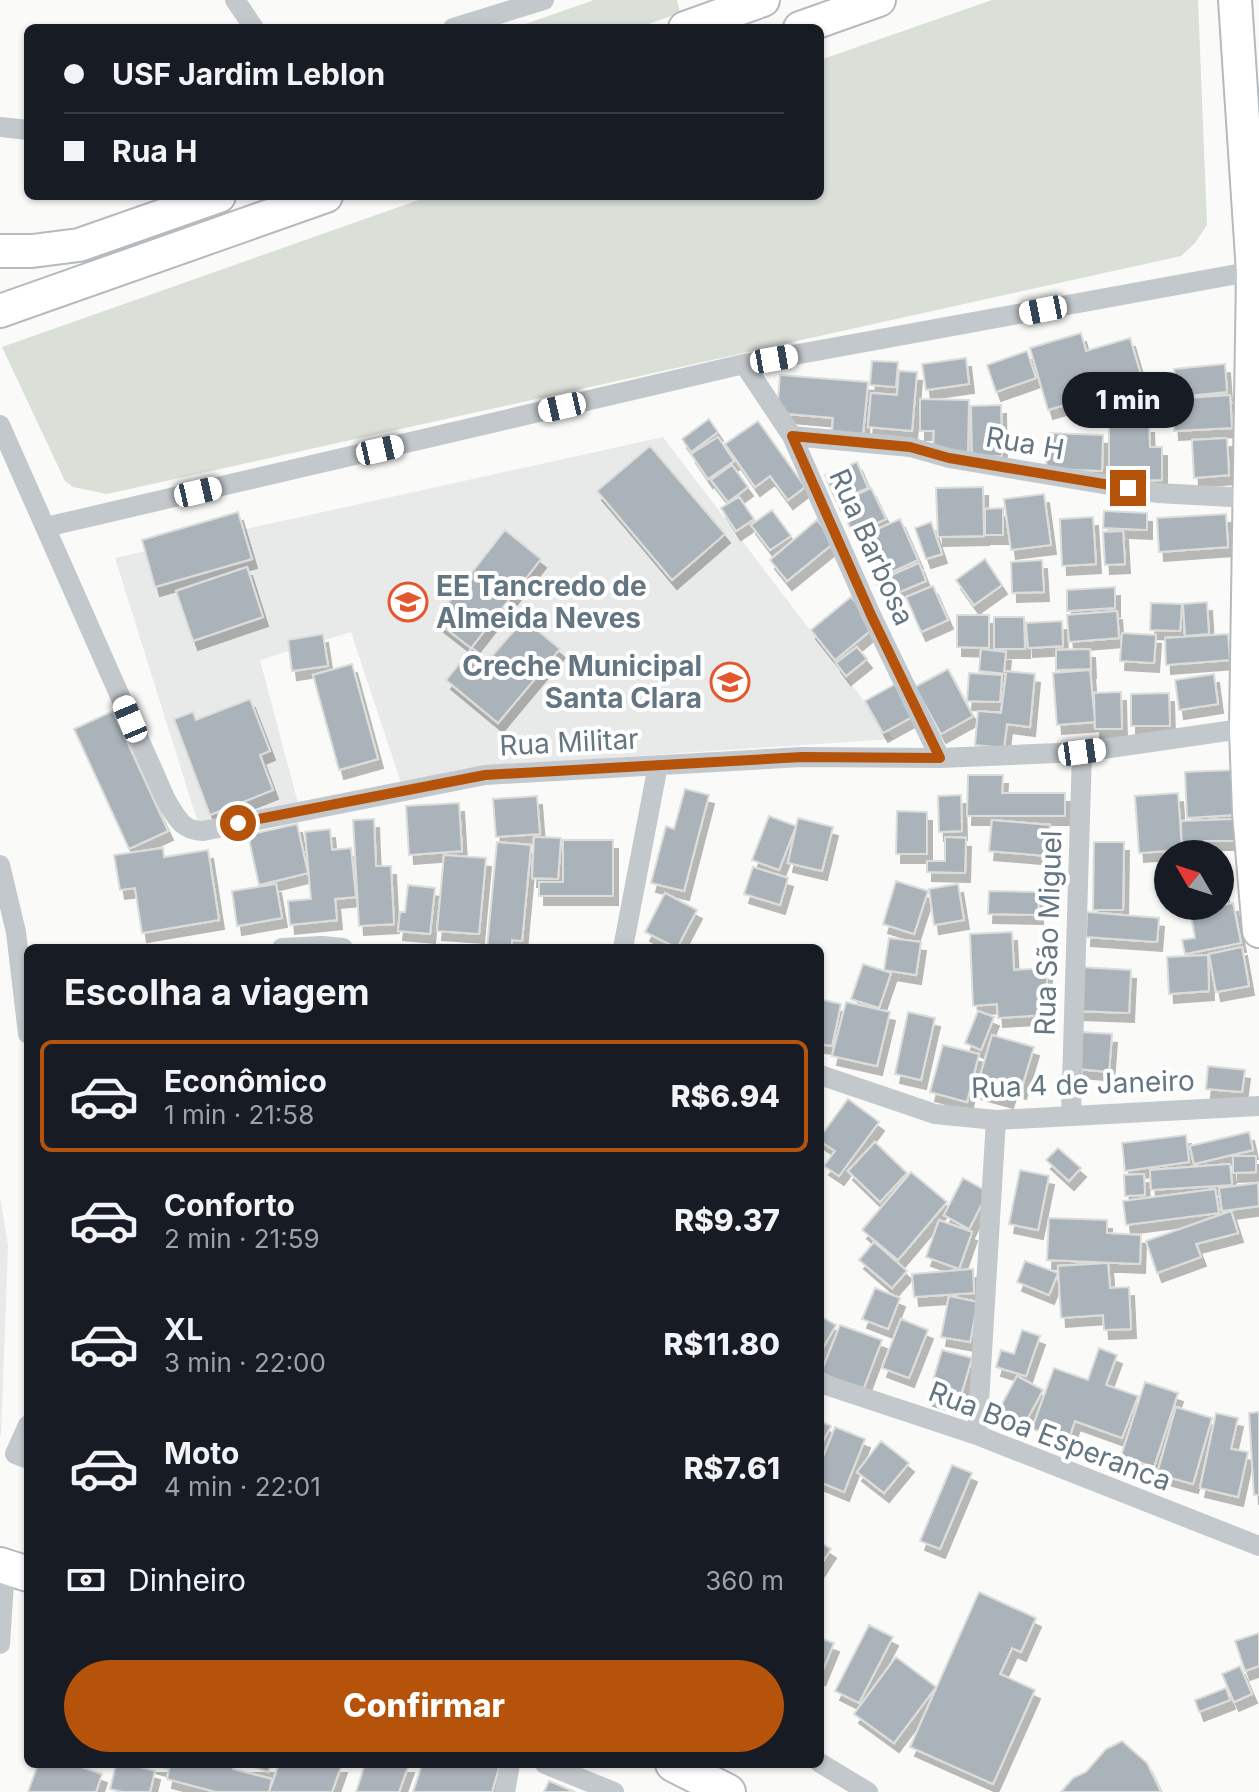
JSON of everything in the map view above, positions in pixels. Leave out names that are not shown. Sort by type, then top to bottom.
[{"type":"highway","points":[[681,1768],[728,1792]]},
{"type":"main road","points":[[698,16],[763,0]]},
{"type":"main road","points":[[811,24],[879,0]]},
{"type":"main road","points":[[1235,0],[1256,271],[1250,498],[1252,728],[1259,931]]},
{"type":"main road","points":[[0,251],[32,251],[79,245],[208,200]]},
{"type":"main road","points":[[0,311],[315,200]]},
{"type":"street","points":[[235,0],[251,24]]},
{"type":"street","points":[[464,24],[515,5],[544,0]]},
{"type":"street","points":[[1,124],[24,129]]},
{"type":"street","points":[[46,527],[744,364],[1256,271]]},
{"type":"street","name":"Rua Barbosa","points":[[744,364],[792,436],[871,615],[940,758]]},
{"type":"street","name":"Rua Militar","points":[[0,425],[166,800],[178,821],[188,829],[203,831],[485,775],[802,757],[940,758],[1082,752],[1252,728]]},
{"type":"street","name":"Rua H","points":[[792,436],[910,447],[949,458],[1157,493],[1250,498]]},
{"type":"street","name":"Rua São Miguel","points":[[1071,1115],[1082,752]]},
{"type":"street","points":[[624,944],[658,765]]},
{"type":"street","points":[[0,865],[16,932],[16,957],[24,1008]]},
{"type":"street","name":"Rua 4 de Janeiro","points":[[824,1076],[935,1114],[996,1120],[1259,1106]]},
{"type":"street","points":[[977,1435],[996,1120]]},
{"type":"street","name":"Rua Boa Esperanca","points":[[824,1384],[977,1435],[1259,1546]]},
{"type":"street","points":[[0,1644],[11,1569]]},
{"type":"street","points":[[824,1765],[868,1792]]},
{"type":"street","points":[[505,1792],[509,1768]]},
{"type":"street","points":[[555,1768],[614,1792]]},
{"type":"shaded area","points":[[594,0],[677,0],[680,13],[648,24],[525,24]]},
{"type":"shaded area","points":[[992,0],[1198,0],[1207,225],[1181,256],[107,494],[73,487],[65,481],[2,347],[419,200],[824,200],[824,59]]},
{"type":"shaded area","name":"EE Tancredo de Almeida Neves","points":[[663,437],[893,739],[623,757],[485,771],[403,789],[351,632],[260,660],[299,807],[204,828],[197,820],[115,558]]},
{"type":"shaded area","points":[[0,1196],[8,1246],[1,1436],[0,1435]]},
{"type":"building","points":[[1081,333],[1086,351],[1130,338],[1143,382],[1048,410],[1030,348]]},
{"type":"building","points":[[1027,351],[1036,378],[996,392],[987,365]]},
{"type":"building","points":[[966,358],[969,384],[926,390],[922,364]]},
{"type":"building","points":[[872,361],[898,362],[896,387],[870,385]]},
{"type":"building","points":[[1225,364],[1227,392],[1177,397],[1174,369]]},
{"type":"building","points":[[899,371],[917,372],[912,431],[868,427],[871,393],[897,395]]},
{"type":"building","points":[[780,375],[868,382],[863,434],[832,432],[833,418],[777,413]]},
{"type":"building","points":[[1230,395],[1232,428],[1174,431],[1172,399]]},
{"type":"building","points":[[920,399],[969,400],[968,453],[933,452],[934,431],[920,431]]},
{"type":"building","points":[[1001,405],[1002,456],[972,457],[971,406]]},
{"type":"building","points":[[709,419],[718,432],[691,452],[682,439]]},
{"type":"building","points":[[758,421],[805,487],[788,500],[770,476],[755,487],[725,444]]},
{"type":"building","points":[[1109,424],[1149,424],[1150,447],[1162,447],[1162,480],[1109,481]]},
{"type":"building","points":[[1048,433],[1103,435],[1102,471],[1046,469]]},
{"type":"building","points":[[718,437],[734,461],[708,479],[691,454]]},
{"type":"building","points":[[1227,438],[1229,475],[1194,478],[1192,440]]},
{"type":"building","points":[[650,446],[725,534],[672,580],[597,491]]},
{"type":"building","points":[[857,462],[868,488],[836,501],[825,475]]},
{"type":"building","points":[[732,465],[748,487],[728,502],[711,480]]},
{"type":"building","points":[[983,487],[984,536],[938,537],[936,488]]},
{"type":"building","points":[[871,488],[886,519],[853,534],[839,503]]},
{"type":"building","points":[[1044,494],[1051,545],[1011,550],[1004,499]]},
{"type":"building","points":[[739,497],[754,519],[736,531],[721,508]]},
{"type":"building","points":[[1003,508],[1003,535],[985,535],[985,509]]},
{"type":"building","points":[[772,510],[791,536],[770,550],[751,525]]},
{"type":"building","points":[[1104,511],[1147,513],[1147,530],[1103,528]]},
{"type":"building","points":[[238,512],[252,559],[155,587],[142,540]]},
{"type":"building","points":[[1226,514],[1228,547],[1159,552],[1157,518]]},
{"type":"building","points":[[1093,517],[1096,564],[1062,566],[1060,519]]},
{"type":"building","points":[[900,519],[918,560],[883,576],[864,535]]},
{"type":"building","points":[[817,520],[835,542],[787,581],[770,560]]},
{"type":"building","points":[[931,522],[942,554],[926,559],[915,528]]},
{"type":"building","points":[[505,530],[541,559],[471,648],[435,620]]},
{"type":"building","points":[[1123,531],[1125,564],[1105,565],[1103,532]]},
{"type":"building","points":[[985,559],[1002,585],[974,605],[956,580]]},
{"type":"building","points":[[1042,560],[1044,592],[1012,593],[1011,562]]},
{"type":"building","points":[[919,563],[926,581],[883,599],[876,582]]},
{"type":"building","points":[[247,567],[263,617],[193,641],[176,591]]},
{"type":"building","points":[[933,586],[948,620],[921,632],[906,597]]},
{"type":"building","points":[[1115,587],[1115,608],[1067,611],[1067,590]]},
{"type":"building","points":[[851,597],[876,626],[835,660],[811,630]]},
{"type":"building","points":[[1207,602],[1209,634],[1185,636],[1183,604]]},
{"type":"building","points":[[1151,603],[1182,604],[1180,631],[1150,630]]},
{"type":"building","points":[[1117,611],[1119,638],[1069,642],[1067,615]]},
{"type":"building","points":[[957,615],[989,615],[989,648],[957,647]]},
{"type":"building","points":[[994,617],[1024,617],[1025,649],[994,649]]},
{"type":"building","points":[[524,619],[560,649],[498,723],[446,680],[472,648],[488,661]]},
{"type":"building","points":[[1062,621],[1063,646],[1028,648],[1026,623]]},
{"type":"building","points":[[1122,633],[1156,635],[1154,663],[1120,661]]},
{"type":"building","points":[[323,634],[328,666],[292,671],[288,640]]},
{"type":"building","points":[[1228,634],[1230,660],[1166,665],[1165,638]]},
{"type":"building","points":[[857,647],[867,659],[846,676],[836,663]]},
{"type":"building","points":[[981,649],[1006,652],[1004,671],[1035,674],[1030,727],[1007,724],[1004,748],[975,745],[978,711],[1001,713],[1006,674],[979,671]]},
{"type":"building","points":[[1090,649],[1091,669],[1056,670],[1056,650]]},
{"type":"building","points":[[352,664],[378,759],[339,770],[313,675]]},
{"type":"building","points":[[948,669],[973,716],[941,734],[915,687]]},
{"type":"building","points":[[1090,670],[1095,722],[1057,725],[1053,673]]},
{"type":"building","points":[[969,673],[1002,675],[1000,702],[967,701]]},
{"type":"building","points":[[1214,674],[1218,704],[1179,710],[1175,680]]},
{"type":"building","points":[[899,682],[917,714],[883,733],[865,701]]},
{"type":"building","points":[[1121,692],[1122,729],[1095,729],[1094,693]]},
{"type":"building","points":[[1169,693],[1170,726],[1131,726],[1131,694]]},
{"type":"building","points":[[250,699],[270,751],[260,755],[273,790],[210,815],[174,719],[193,712],[196,720]]},
{"type":"building","points":[[113,711],[168,831],[129,849],[74,729]]},
{"type":"building","points":[[1233,770],[1235,815],[1187,818],[1185,772]]},
{"type":"building","points":[[968,775],[1003,775],[1002,793],[1065,793],[1065,816],[967,816]]},
{"type":"building","points":[[685,789],[709,795],[684,891],[651,883],[666,826],[674,829]]},
{"type":"building","points":[[1178,793],[1181,840],[1154,840],[1154,852],[1139,853],[1135,796]]},
{"type":"building","points":[[961,795],[962,831],[939,832],[938,796]]},
{"type":"building","points":[[537,796],[540,834],[496,837],[493,799]]},
{"type":"building","points":[[459,803],[462,851],[409,855],[406,806]]},
{"type":"building","points":[[897,811],[927,812],[927,854],[896,854]]},
{"type":"building","points":[[769,816],[796,826],[779,870],[752,860]]},
{"type":"building","points":[[798,818],[833,827],[822,871],[788,863]]},
{"type":"building","points":[[374,819],[376,866],[391,866],[394,924],[359,926],[353,820]]},
{"type":"building","points":[[1236,819],[1237,841],[1182,840],[1181,821]]},
{"type":"building","points":[[992,820],[1050,825],[1047,856],[989,851]]},
{"type":"building","points":[[297,824],[308,873],[259,885],[248,835]]},
{"type":"building","points":[[330,829],[332,850],[351,848],[356,897],[335,899],[337,920],[290,925],[288,901],[311,899],[305,832]]},
{"type":"building","points":[[534,837],[561,838],[558,879],[532,878]]},
{"type":"building","points":[[945,837],[966,838],[965,873],[927,872],[927,861],[945,861]]},
{"type":"building","points":[[563,840],[613,840],[613,896],[539,896],[539,882],[563,882]]},
{"type":"building","points":[[497,842],[531,845],[522,941],[487,944]]},
{"type":"building","points":[[1094,842],[1124,842],[1123,910],[1093,910]]},
{"type":"building","points":[[163,848],[164,857],[208,850],[219,920],[142,933],[135,888],[120,890],[114,855]]},
{"type":"building","points":[[444,855],[486,858],[479,934],[437,931]]},
{"type":"building","points":[[753,867],[788,878],[780,905],[744,894]]},
{"type":"building","points":[[896,881],[928,891],[914,934],[883,924]]},
{"type":"building","points":[[276,884],[282,918],[237,926],[232,891]]},
{"type":"building","points":[[958,884],[964,920],[934,925],[929,889]]},
{"type":"building","points":[[408,885],[435,888],[430,934],[398,931],[400,912],[405,912]]},
{"type":"building","points":[[989,891],[1039,892],[1038,915],[988,914]]},
{"type":"building","points":[[665,893],[697,910],[679,944],[669,944],[645,932]]},
{"type":"building","points":[[1234,908],[1241,943],[1185,954],[1182,940],[1195,938],[1192,920],[1234,920]]},
{"type":"building","points":[[1087,912],[1159,920],[1157,942],[1086,937]]},
{"type":"building","points":[[1012,932],[1014,970],[1047,968],[1047,1015],[998,1018],[997,1004],[973,1006],[970,934]]},
{"type":"building","points":[[889,938],[921,942],[916,975],[884,970]]},
{"type":"building","points":[[1242,947],[1249,986],[1216,992],[1209,954]]},
{"type":"building","points":[[1208,955],[1209,991],[1169,994],[1167,957]]},
{"type":"building","points":[[863,964],[891,973],[879,1008],[851,999]]},
{"type":"building","points":[[1080,967],[1131,970],[1129,1013],[1078,1011]]},
{"type":"building","points":[[824,1000],[841,1004],[832,1046],[824,1045]]},
{"type":"building","points":[[846,1002],[890,1012],[877,1066],[832,1056]]},
{"type":"building","points":[[978,1011],[994,1017],[981,1050],[965,1043]]},
{"type":"building","points":[[908,1012],[935,1018],[921,1080],[895,1074]]},
{"type":"building","points":[[1082,1032],[1112,1034],[1109,1072],[1078,1069]]},
{"type":"building","points":[[992,1035],[1034,1047],[1021,1090],[1012,1087],[1008,1099],[976,1090]]},
{"type":"building","points":[[943,1045],[979,1054],[967,1102],[930,1092]]},
{"type":"building","points":[[1208,1066],[1245,1070],[1242,1092],[1206,1089]]},
{"type":"building","points":[[848,1099],[879,1122],[839,1176],[824,1166],[835,1151],[824,1144],[824,1132]]},
{"type":"building","points":[[1249,1132],[1253,1150],[1194,1164],[1190,1146]]},
{"type":"building","points":[[1186,1135],[1189,1162],[1125,1171],[1122,1143]]},
{"type":"building","points":[[875,1142],[907,1173],[880,1202],[848,1171]]},
{"type":"building","points":[[1058,1148],[1081,1168],[1069,1181],[1046,1160]]},
{"type":"building","points":[[1233,1156],[1256,1156],[1256,1172],[1233,1173]]},
{"type":"building","points":[[1230,1164],[1232,1185],[1151,1190],[1150,1170]]},
{"type":"building","points":[[1020,1170],[1049,1176],[1038,1230],[1009,1224]]},
{"type":"building","points":[[911,1172],[947,1202],[898,1260],[862,1230]]},
{"type":"building","points":[[1144,1174],[1145,1195],[1125,1196],[1124,1175]]},
{"type":"building","points":[[963,1178],[988,1192],[969,1229],[944,1215]]},
{"type":"building","points":[[1258,1183],[1259,1206],[1222,1211],[1219,1188]]},
{"type":"building","points":[[1215,1189],[1219,1213],[1126,1225],[1123,1201]]},
{"type":"building","points":[[1231,1211],[1238,1233],[1196,1244],[1201,1257],[1157,1273],[1146,1241]]},
{"type":"building","points":[[1049,1218],[1107,1220],[1107,1233],[1141,1235],[1140,1264],[1047,1260]]},
{"type":"building","points":[[939,1220],[972,1232],[959,1269],[926,1257]]},
{"type":"building","points":[[874,1242],[907,1271],[892,1288],[859,1260]]},
{"type":"building","points":[[1025,1261],[1058,1273],[1049,1295],[1017,1282]]},
{"type":"building","points":[[1108,1263],[1110,1288],[1129,1287],[1131,1329],[1104,1330],[1103,1315],[1061,1318],[1058,1266]]},
{"type":"building","points":[[973,1269],[974,1293],[914,1297],[912,1274]]},
{"type":"building","points":[[875,1288],[900,1298],[888,1329],[862,1319]]},
{"type":"building","points":[[949,1296],[978,1302],[970,1342],[941,1337]]},
{"type":"building","points":[[824,1318],[836,1325],[824,1346]]},
{"type":"building","points":[[901,1319],[928,1330],[909,1378],[882,1368]]},
{"type":"building","points":[[840,1325],[882,1340],[863,1390],[824,1374],[824,1365]]},
{"type":"building","points":[[1022,1330],[1040,1336],[1026,1376],[996,1367],[1001,1350],[1014,1354]]},
{"type":"building","points":[[1099,1348],[1117,1355],[1106,1385],[1138,1396],[1122,1438],[1075,1421],[1068,1441],[1032,1429],[1054,1368],[1088,1380]]},
{"type":"building","points":[[942,1350],[972,1358],[958,1405],[928,1397]]},
{"type":"building","points":[[1017,1376],[1043,1390],[1022,1429],[996,1415]]},
{"type":"building","points":[[1145,1382],[1178,1393],[1154,1467],[1121,1456]]},
{"type":"building","points":[[1176,1407],[1212,1418],[1193,1484],[1157,1474]]},
{"type":"building","points":[[1259,1412],[1259,1495],[1254,1495],[1249,1413]]},
{"type":"building","points":[[1216,1413],[1238,1418],[1231,1449],[1248,1452],[1238,1497],[1200,1488]]},
{"type":"building","points":[[824,1423],[831,1426],[824,1439]]},
{"type":"building","points":[[835,1427],[865,1439],[844,1492],[824,1484],[824,1455]]},
{"type":"building","points":[[881,1441],[909,1463],[884,1493],[857,1472]]},
{"type":"building","points":[[952,1465],[972,1473],[940,1549],[920,1541]]},
{"type":"building","points":[[824,1545],[831,1549],[824,1560]]},
{"type":"building","points":[[979,1592],[1036,1618],[1021,1652],[1012,1648],[1000,1674],[1035,1690],[993,1784],[910,1747]]},
{"type":"building","points":[[869,1625],[893,1637],[859,1703],[835,1691]]},
{"type":"building","points":[[1259,1633],[1259,1666],[1245,1671],[1235,1641]]},
{"type":"building","points":[[824,1639],[834,1643],[824,1667]]},
{"type":"building","points":[[896,1657],[936,1687],[894,1743],[854,1714]]},
{"type":"building","points":[[1240,1666],[1252,1694],[1234,1702],[1222,1674]]},
{"type":"building","points":[[1226,1688],[1230,1700],[1199,1712],[1195,1700]]},
{"type":"building","points":[[1122,1741],[1147,1763],[1161,1792],[1061,1792],[1073,1778],[1086,1772],[1106,1749]]},
{"type":"building","points":[[37,1768],[84,1768],[102,1774],[96,1792],[28,1792]]},
{"type":"building","points":[[115,1768],[155,1771],[150,1792],[110,1789]]},
{"type":"building","points":[[165,1768],[233,1768],[272,1779],[269,1792],[216,1792],[167,1779],[169,1769]]},
{"type":"building","points":[[278,1768],[341,1768],[332,1792],[269,1792]]},
{"type":"building","points":[[364,1768],[408,1768],[399,1792],[356,1792]]},
{"type":"building","points":[[421,1768],[499,1768],[492,1792],[413,1792]]},
{"type":"building","points":[[549,1781],[575,1792],[544,1792]]},
{"type":"place","name":"EE Tancredo de Almeida Neves","points":[[408,602]]},
{"type":"place","name":"Creche Municipal Santa Clara","points":[[730,682]]},
{"type":"route","points":[[238,823],[485,775],[802,757],[940,758],[871,615],[792,436],[910,447],[949,458],[1128,488]]}]
